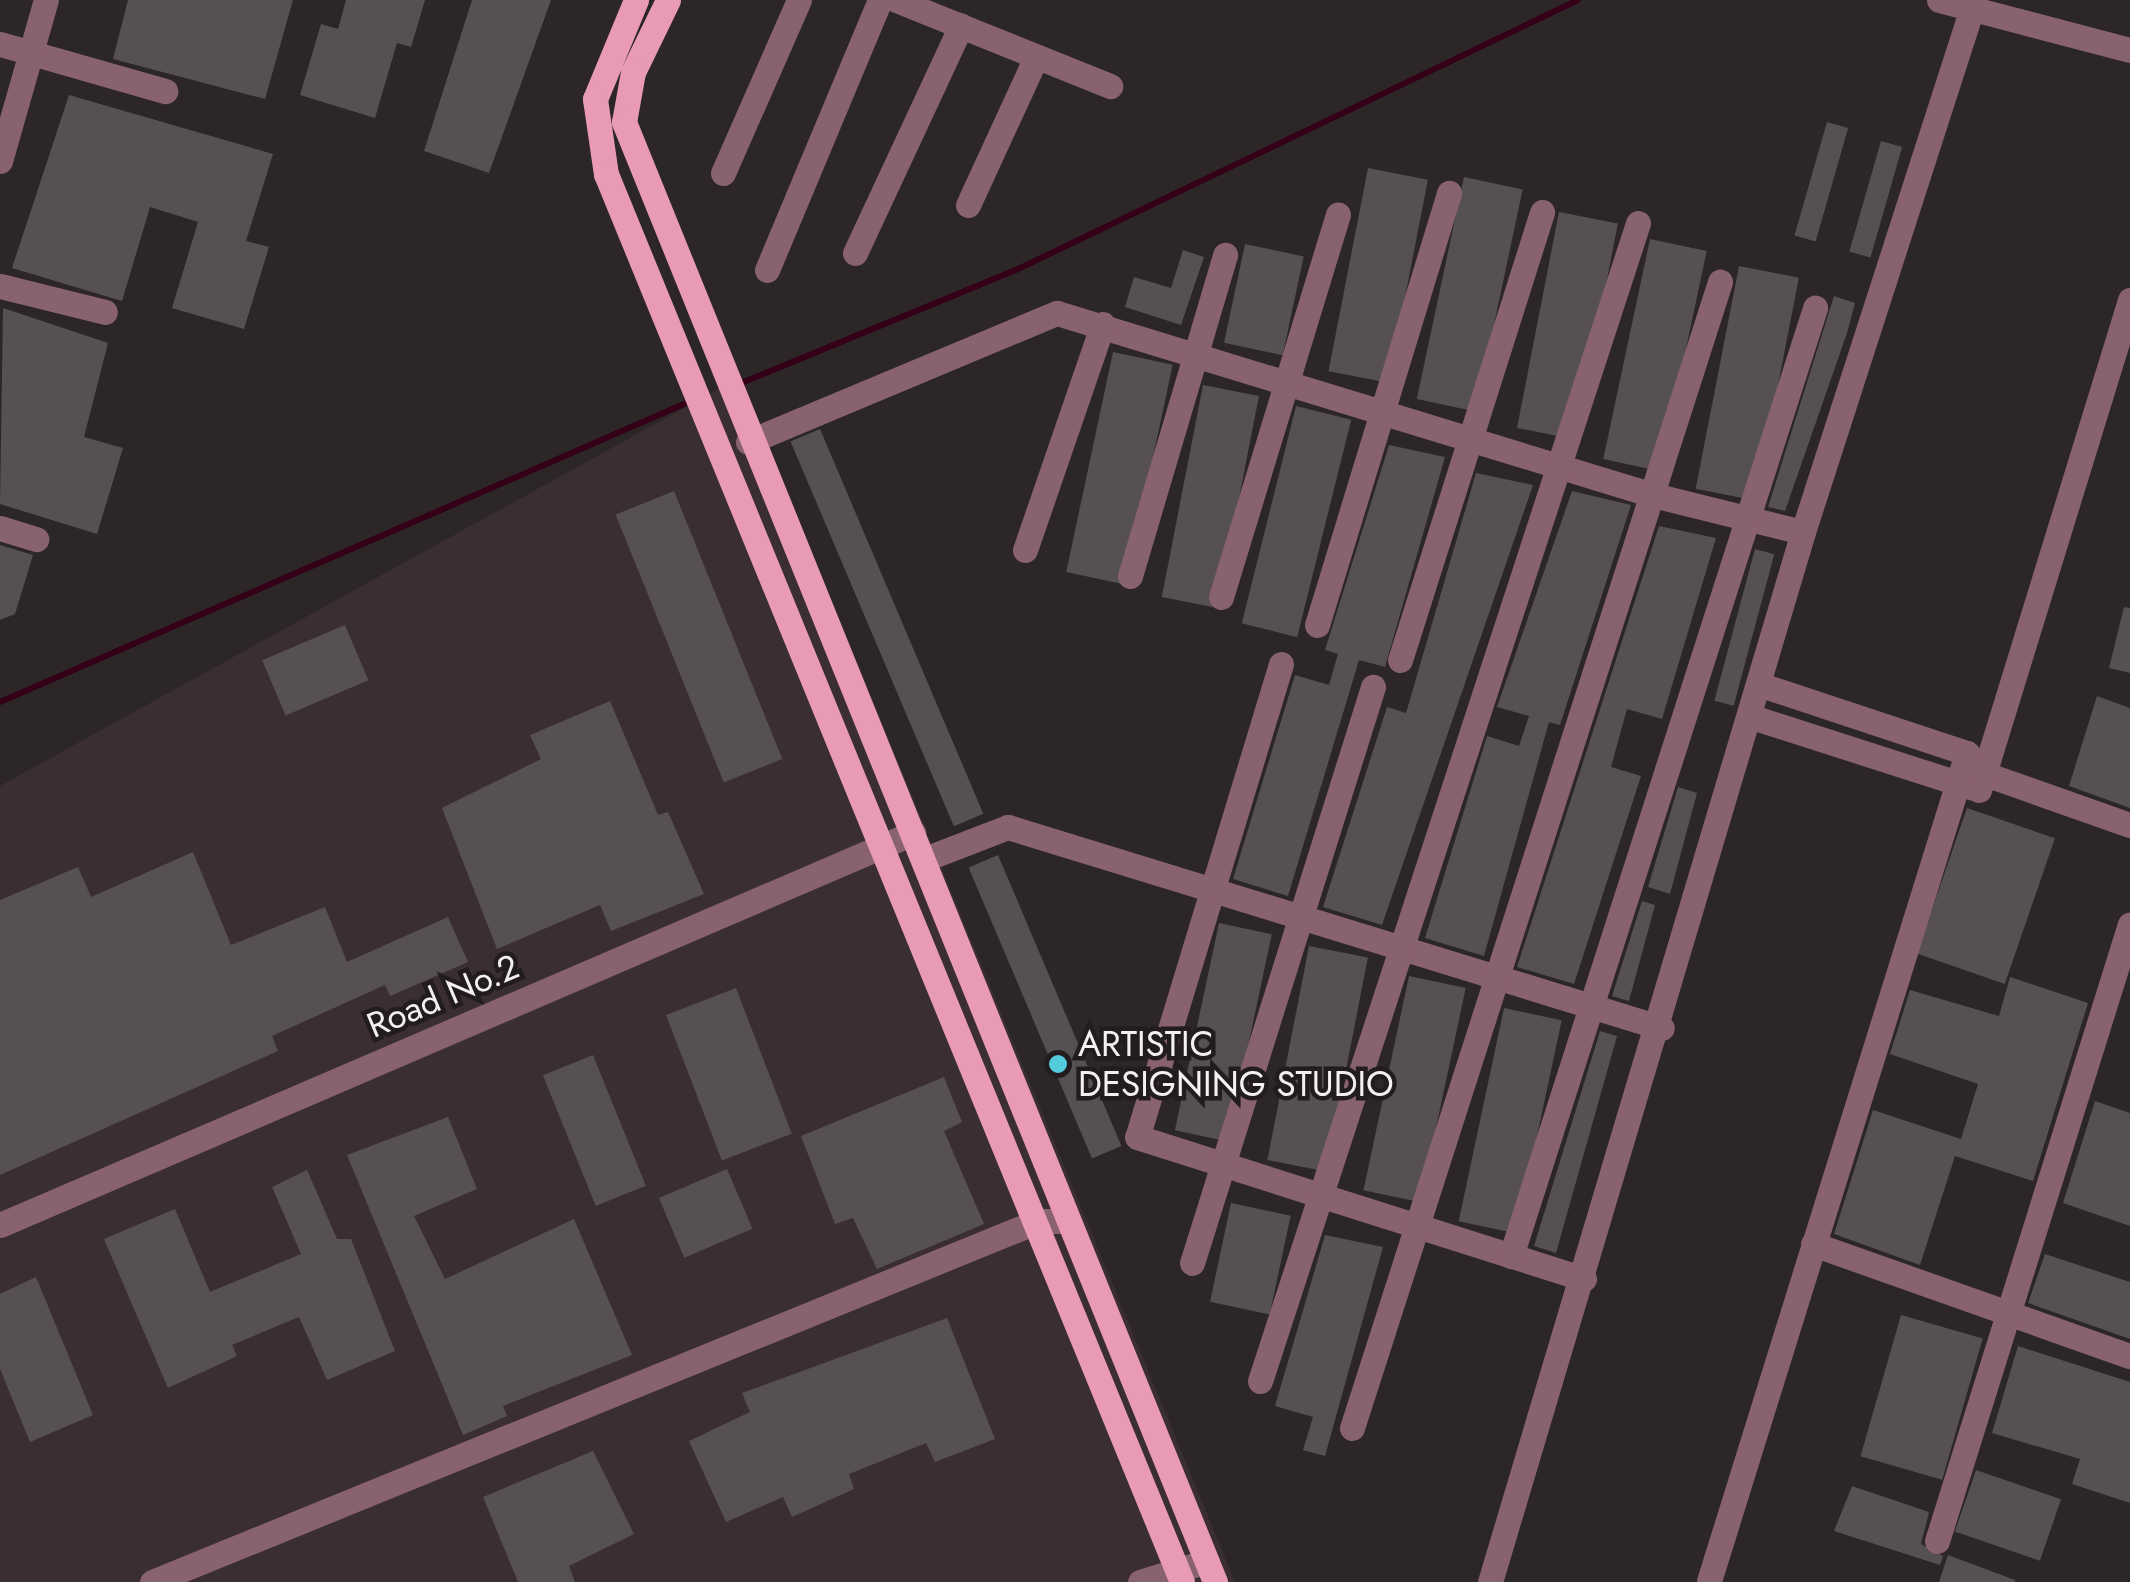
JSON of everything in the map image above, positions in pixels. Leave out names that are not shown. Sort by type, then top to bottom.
[{"type":"main road","points":[[636,0],[593,124],[692,392],[887,844],[1179,1575]]},
{"type":"main road","points":[[668,0],[632,72],[624,122],[748,442],[914,832],[1211,1571]]},
{"type":"main road","points":[[692,392],[724,380]]},
{"type":"street","points":[[0,160],[46,0]]},
{"type":"street","points":[[722,173],[798,0]]},
{"type":"street","points":[[767,270],[880,0]]},
{"type":"street","points":[[896,0],[1110,86]]},
{"type":"street","points":[[1938,0],[2130,50]]},
{"type":"street","points":[[1490,1582],[1662,1028],[1803,532],[1972,8]]},
{"type":"street","points":[[855,254],[960,26]]},
{"type":"street","points":[[0,44],[165,91]]},
{"type":"street","points":[[968,205],[1036,56]]},
{"type":"street","points":[[1317,625],[1449,194]]},
{"type":"street","points":[[1400,660],[1542,212]]},
{"type":"street","points":[[1222,597],[1338,214]]},
{"type":"street","points":[[1260,1381],[1399,947],[1564,466],[1638,224]]},
{"type":"street","points":[[1130,576],[1225,256]]},
{"type":"street","points":[[1352,1428],[1720,282]]},
{"type":"street","points":[[0,286],[105,312]]},
{"type":"street","points":[[1709,1581],[1813,1244],[1974,782],[2130,300]]},
{"type":"street","points":[[1510,1256],[1743,513],[1815,308]]},
{"type":"street","points":[[748,442],[1057,313],[1382,408],[1653,495],[1743,513],[1803,532]]},
{"type":"street","points":[[1025,550],[1103,324]]},
{"type":"street","points":[[0,528],[36,538]]},
{"type":"street","points":[[1280,664],[1137,1137],[1584,1279]]},
{"type":"street","points":[[1758,684],[1967,753],[1974,782]]},
{"type":"street","points":[[1192,1262],[1304,918],[1373,687]]},
{"type":"street","points":[[1749,716],[2130,826]]},
{"type":"street","points":[[1974,782],[2130,840]]},
{"type":"street","points":[[925,859],[1008,827],[1662,1028]]},
{"type":"street","name":"Road No.2","points":[[0,1225],[914,832]]},
{"type":"street","points":[[1937,1540],[2011,1316],[2130,924]]},
{"type":"street","points":[[152,1582],[1038,1221],[1068,1220]]},
{"type":"street","points":[[1813,1244],[2130,1356]]},
{"type":"street","points":[[1140,1582],[1211,1571]]},
{"type":"shaded area","points":[[740,377],[1235,1582],[0,1582],[0,786]]},
{"type":"building","points":[[128,0],[293,0],[265,99],[113,59]]},
{"type":"building","points":[[346,0],[425,0],[411,47],[397,43],[375,118],[300,95],[321,24],[338,29]]},
{"type":"building","points":[[472,0],[551,0],[489,173],[424,151]]},
{"type":"building","points":[[69,95],[273,154],[246,241],[269,247],[244,329],[172,308],[198,222],[150,207],[122,301],[12,268]]},
{"type":"building","points":[[1827,122],[1848,128],[1816,241],[1794,235]]},
{"type":"building","points":[[1881,141],[1902,147],[1870,258],[1849,252]]},
{"type":"building","points":[[1368,168],[1428,180],[1388,383],[1329,371]]},
{"type":"building","points":[[1464,177],[1523,189],[1475,412],[1417,399]]},
{"type":"building","points":[[1559,212],[1618,223],[1576,439],[1517,428]]},
{"type":"building","points":[[1650,239],[1707,251],[1660,471],[1603,459]]},
{"type":"building","points":[[1245,244],[1304,256],[1283,355],[1224,343]]},
{"type":"building","points":[[1183,250],[1204,257],[1181,325],[1125,307],[1134,277],[1171,288]]},
{"type":"building","points":[[1739,266],[1799,278],[1756,500],[1696,489]]},
{"type":"building","points":[[1834,296],[1855,303],[1847,333],[1785,511],[1768,507]]},
{"type":"building","points":[[3,308],[108,343],[84,437],[123,448],[97,534],[0,504]]},
{"type":"building","points":[[1113,352],[1173,365],[1126,585],[1066,572]]},
{"type":"building","points":[[1203,385],[1259,396],[1218,608],[1162,597]]},
{"type":"building","points":[[1296,406],[1351,420],[1297,637],[1242,623]]},
{"type":"building","points":[[820,429],[983,814],[954,826],[791,442]]},
{"type":"building","points":[[1389,445],[1445,457],[1385,667],[1359,660],[1288,896],[1233,879],[1295,675],[1329,685],[1338,654],[1325,650]]},
{"type":"building","points":[[1476,473],[1533,485],[1382,925],[1323,907],[1387,707],[1406,713]]},
{"type":"building","points":[[674,491],[782,759],[724,783],[616,515]]},
{"type":"building","points":[[1572,491],[1631,505],[1560,725],[1549,722],[1484,956],[1425,938],[1487,736],[1519,746],[1529,716],[1497,707]]},
{"type":"building","points":[[1659,526],[1716,538],[1662,719],[1627,709],[1611,767],[1641,776],[1574,984],[1517,967]]},
{"type":"building","points":[[0,545],[33,555],[15,614],[0,620]]},
{"type":"building","points":[[1755,549],[1774,554],[1734,706],[1714,701]]},
{"type":"building","points":[[2124,607],[2130,608],[2130,673],[2109,668]]},
{"type":"building","points":[[345,625],[368,680],[286,715],[262,660]]},
{"type":"building","points":[[2097,696],[2130,708],[2130,808],[2069,786]]},
{"type":"building","points":[[610,701],[658,815],[668,812],[704,894],[611,931],[600,905],[497,949],[442,808],[541,759],[530,735]]},
{"type":"building","points":[[1678,787],[1697,793],[1670,894],[1648,887]]},
{"type":"building","points":[[1967,808],[2055,838],[2005,984],[1917,954]]},
{"type":"building","points":[[193,852],[231,945],[325,907],[347,962],[448,917],[468,962],[390,996],[385,985],[272,1036],[278,1051],[0,1175],[0,900],[78,867],[91,897]]},
{"type":"building","points":[[998,855],[1121,1146],[1092,1158],[969,868]]},
{"type":"building","points":[[1642,901],[1655,905],[1629,1001],[1612,996]]},
{"type":"building","points":[[1219,923],[1272,934],[1228,1142],[1175,1130]]},
{"type":"building","points":[[1309,946],[1368,957],[1326,1171],[1267,1160]]},
{"type":"building","points":[[1409,976],[1466,988],[1420,1202],[1363,1190]]},
{"type":"building","points":[[2010,977],[2088,1003],[2033,1181],[1955,1156],[1920,1265],[1834,1234],[1873,1110],[1961,1139],[1978,1084],[1890,1054],[1910,990],[1999,1016]]},
{"type":"building","points":[[736,988],[792,1134],[722,1161],[666,1015]]},
{"type":"building","points":[[1504,1008],[1562,1020],[1516,1234],[1459,1221]]},
{"type":"building","points":[[1600,1031],[1617,1036],[1556,1253],[1534,1246]]},
{"type":"building","points":[[593,1055],[646,1186],[596,1206],[543,1075]]},
{"type":"building","points":[[944,1077],[962,1122],[944,1131],[984,1224],[877,1269],[853,1218],[835,1224],[801,1136]]},
{"type":"building","points":[[2095,1101],[2130,1113],[2130,1226],[2063,1203]]},
{"type":"building","points":[[448,1117],[477,1189],[414,1216],[445,1279],[574,1219],[632,1355],[503,1406],[507,1416],[463,1435],[347,1155]]},
{"type":"building","points":[[727,1169],[752,1229],[684,1258],[659,1198]]},
{"type":"building","points":[[307,1170],[337,1239],[351,1239],[395,1351],[327,1380],[299,1317],[232,1345],[237,1356],[168,1388],[104,1239],[175,1209],[210,1292],[301,1254],[272,1187]]},
{"type":"building","points":[[1231,1203],[1291,1216],[1270,1314],[1210,1302]]},
{"type":"building","points":[[1325,1235],[1383,1247],[1325,1456],[1303,1450],[1313,1417],[1275,1406]]},
{"type":"building","points":[[2045,1254],[2130,1282],[2130,1339],[2028,1303]]},
{"type":"building","points":[[36,1277],[93,1415],[30,1442],[0,1369],[0,1294]]},
{"type":"building","points":[[1901,1315],[1983,1338],[1942,1480],[1860,1456]]},
{"type":"building","points":[[947,1318],[995,1439],[935,1462],[926,1443],[849,1474],[854,1489],[792,1517],[783,1497],[726,1522],[689,1441],[750,1412],[742,1393]]},
{"type":"building","points":[[2018,1346],[2130,1382],[2130,1503],[2072,1484],[2080,1459],[1992,1433]]},
{"type":"building","points":[[593,1451],[634,1534],[569,1566],[575,1582],[518,1582],[483,1497]]},
{"type":"building","points":[[1976,1470],[2061,1499],[2040,1561],[1955,1531]]},
{"type":"building","points":[[1852,1486],[1929,1512],[1921,1544],[1943,1556],[1940,1565],[1834,1531]]},
{"type":"building","points":[[1948,1555],[2015,1580],[2015,1582],[1939,1582]]},
{"type":"waterway","points":[[739,384],[1016,270],[1578,0]]},
{"type":"waterway","points":[[0,702],[684,404]]},
{"type":"place","name":"ARTISTIC DESIGNING STUDIO","points":[[1058,1064]]}]
